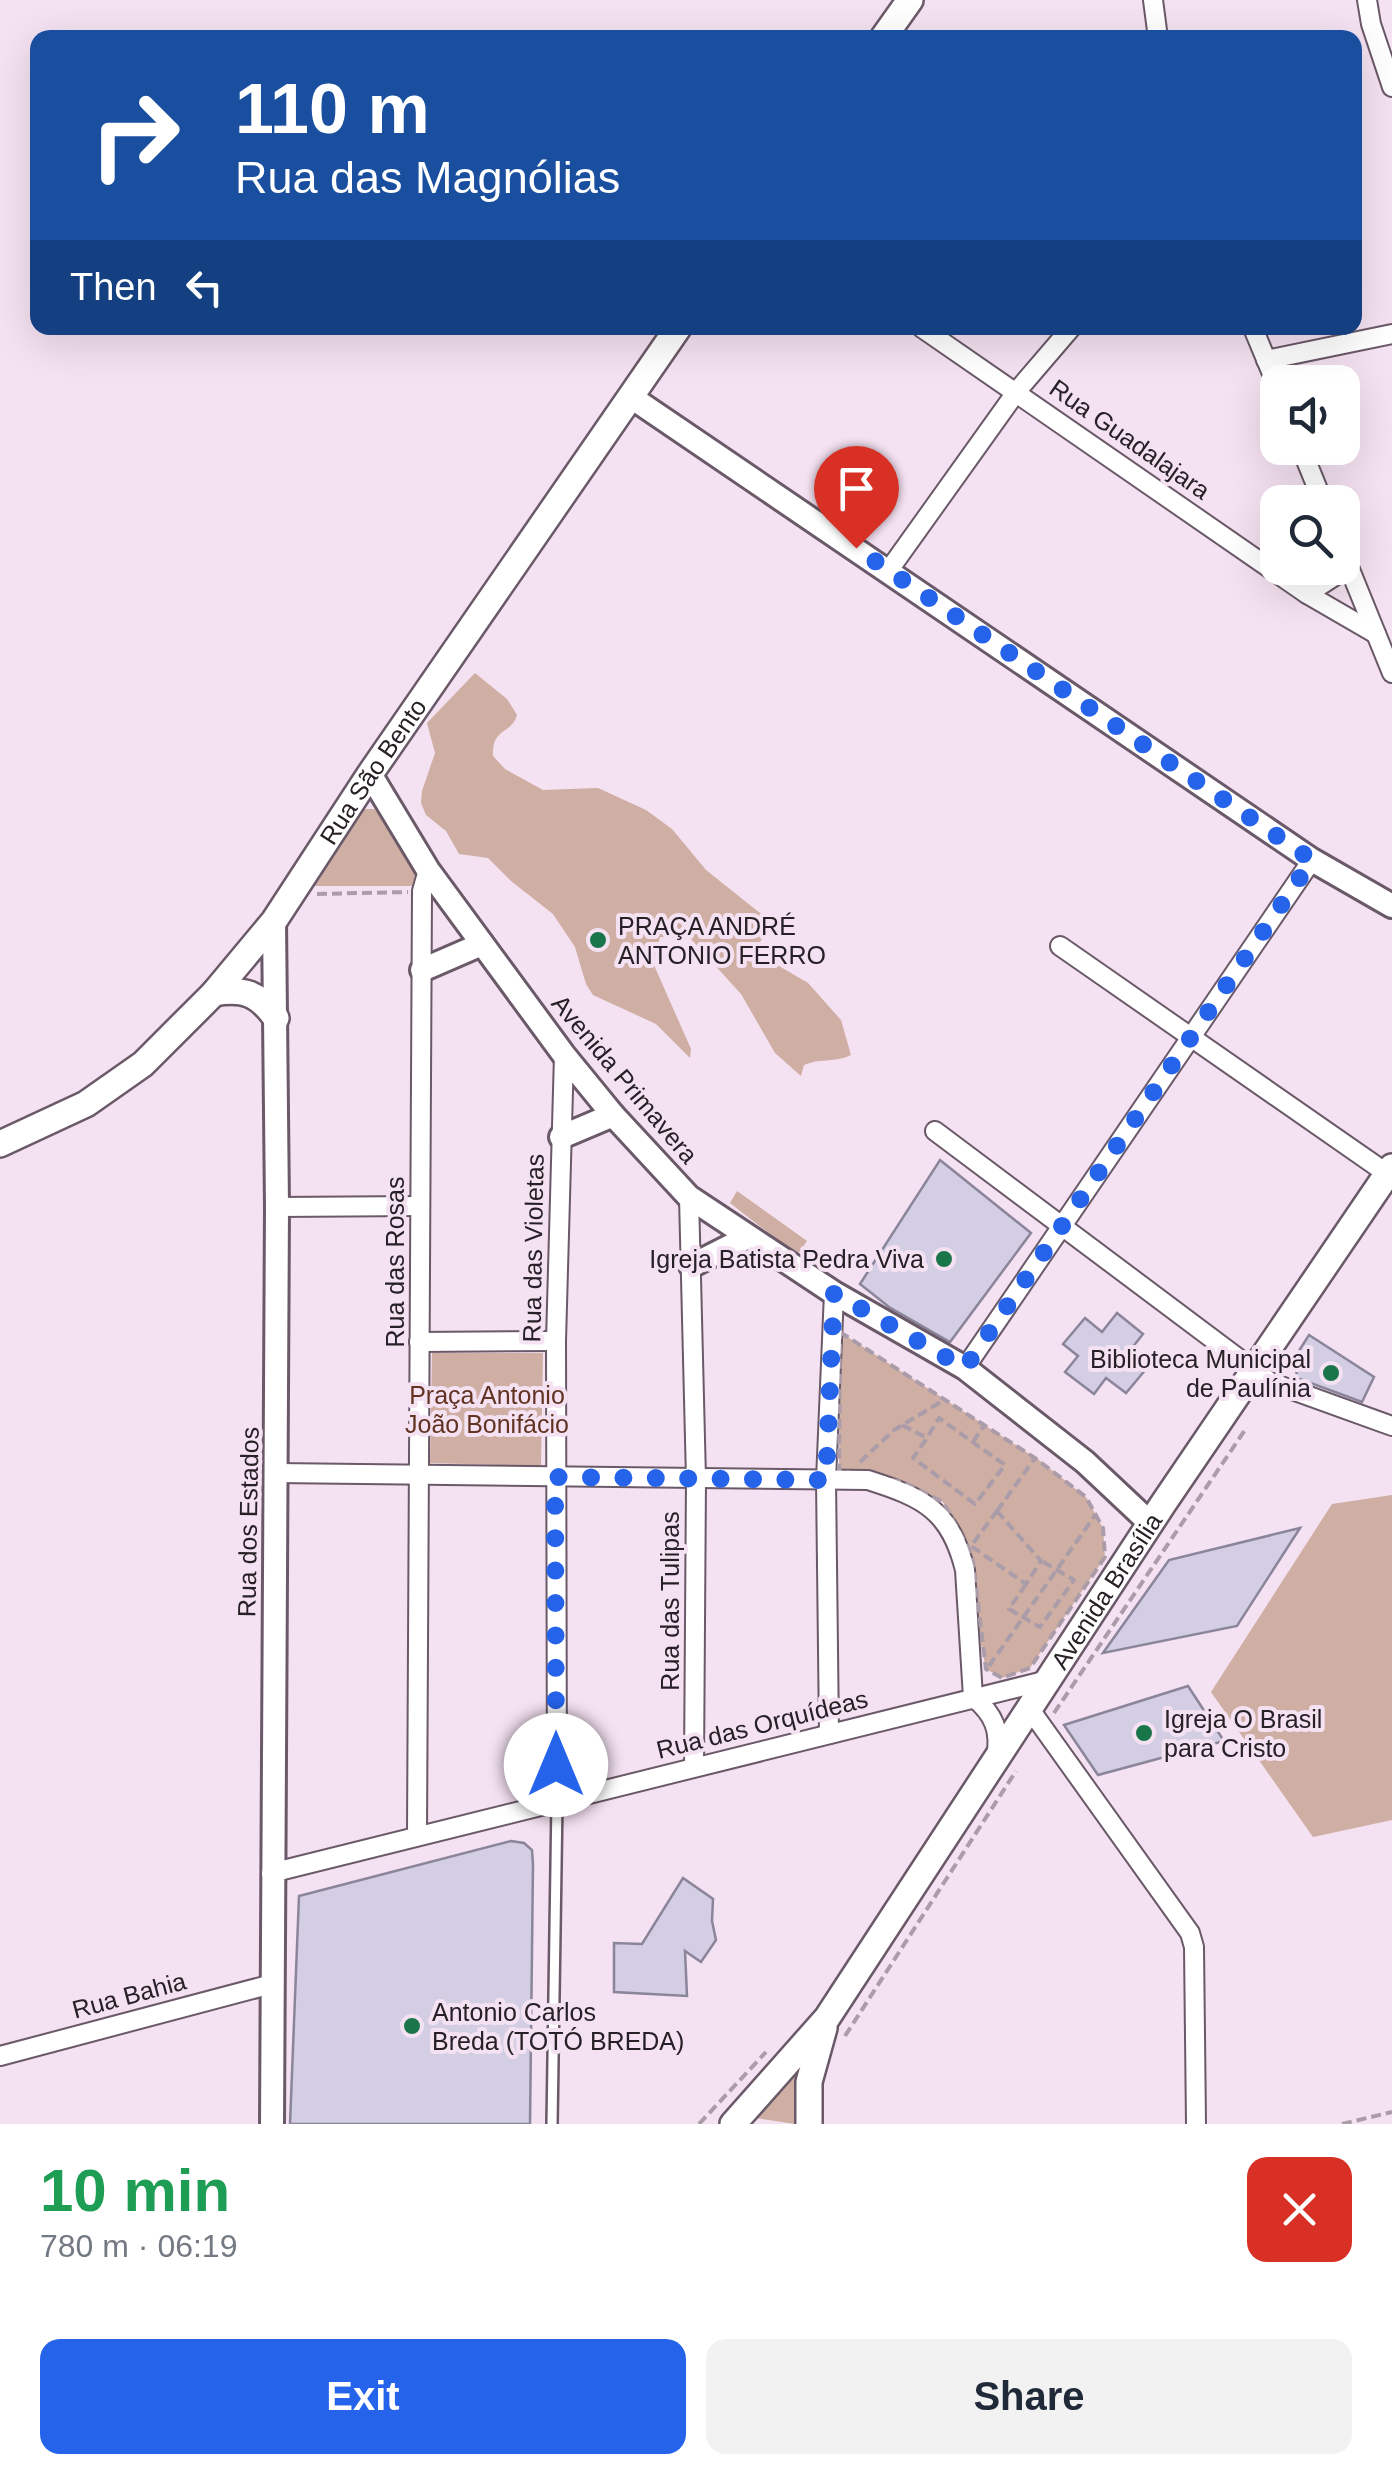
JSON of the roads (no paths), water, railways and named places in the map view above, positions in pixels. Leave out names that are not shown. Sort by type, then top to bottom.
[{"type":"main road","points":[[889,30],[910,0]]},
{"type":"main road","name":"Rua São Bento","points":[[0,1144],[86,1104],[143,1064],[214,992],[274,921],[370,774],[673,335]]},
{"type":"main road","points":[[214,992],[251,992],[276,1018]]},
{"type":"main road","name":"Avenida Brasília","points":[[733,2124],[826,2018],[1006,1765],[1037,1717],[1048,1680],[1252,1370],[1390,1173]]},
{"type":"main road","name":"Avenida Brasília","points":[[809,2124],[808,2082],[826,2018]]},
{"type":"street","points":[[1153,0],[1157,30]]},
{"type":"street","points":[[1367,0],[1392,87]]},
{"type":"street","points":[[1266,360],[1392,334]]},
{"type":"street","name":"Rua Guadalajara","points":[[933,335],[1018,390],[1308,594],[1376,634]]},
{"type":"street","points":[[889,570],[1018,390],[1065,335]]},
{"type":"street","points":[[1256,335],[1268,365]]},
{"type":"street","points":[[631,397],[1312,860],[1392,906]]},
{"type":"street","points":[[1308,594],[1318,585]]},
{"type":"street","points":[[1357,585],[1392,672]]},
{"type":"street","name":"Avenida Primavera","points":[[370,774],[425,881],[482,944],[613,1115],[690,1197],[746,1238],[834,1293],[965,1368],[1085,1462],[1150,1523]]},
{"type":"street","points":[[965,1368],[1312,860]]},
{"type":"street","name":"Rua das Rosas","points":[[418,1834],[425,881]]},
{"type":"street","name":"Rua dos Estados","points":[[272,2124],[277,1206],[274,921]]},
{"type":"street","points":[[422,970],[482,944]]},
{"type":"street","points":[[1060,946],[1390,1173]]},
{"type":"street","name":"Rua das Violetas","points":[[557,1801],[556,1341],[564,1055]]},
{"type":"street","points":[[561,1137],[613,1115]]},
{"type":"street","points":[[934,1131],[1270,1382],[1392,1426]]},
{"type":"street","name":"Rua das Tulipas","points":[[690,1197],[696,1479],[694,1766]]},
{"type":"street","points":[[277,1206],[420,1206]]},
{"type":"street","points":[[691,1266],[746,1238]]},
{"type":"street","points":[[829,1734],[826,1480],[834,1293]]},
{"type":"street","points":[[420,1342],[556,1341]]},
{"type":"street","points":[[276,1472],[868,1480],[924,1500],[953,1533],[964,1570],[973,1697],[994,1722],[1006,1765]]},
{"type":"street","name":"Rua das Orquídeas","points":[[272,1873],[1048,1680]]},
{"type":"street","points":[[1037,1717],[1190,1933],[1194,1947],[1196,2124]]},
{"type":"street","name":"Rua Bahia","points":[[0,2056],[272,1984]]},
{"type":"lane","points":[[552,2124],[557,1801]]},
{"type":"place","name":"PRAÇA ANDRÉ ANTONIO FERRO","points":[[598,940]]},
{"type":"place","name":"Igreja Batista Pedra Viva","points":[[944,1259]]},
{"type":"place","name":"Biblioteca Municipal de Paulínia","points":[[1331,1373]]},
{"type":"place","name":"Igreja O Brasil para Cristo","points":[[1144,1733]]},
{"type":"place","name":"Antonio Carlos Breda (TOTÓ BREDA)","points":[[412,2026]]},
{"type":"park label","name":"Praça Antonio João Bonifácio","points":[[487,1410]]}]
